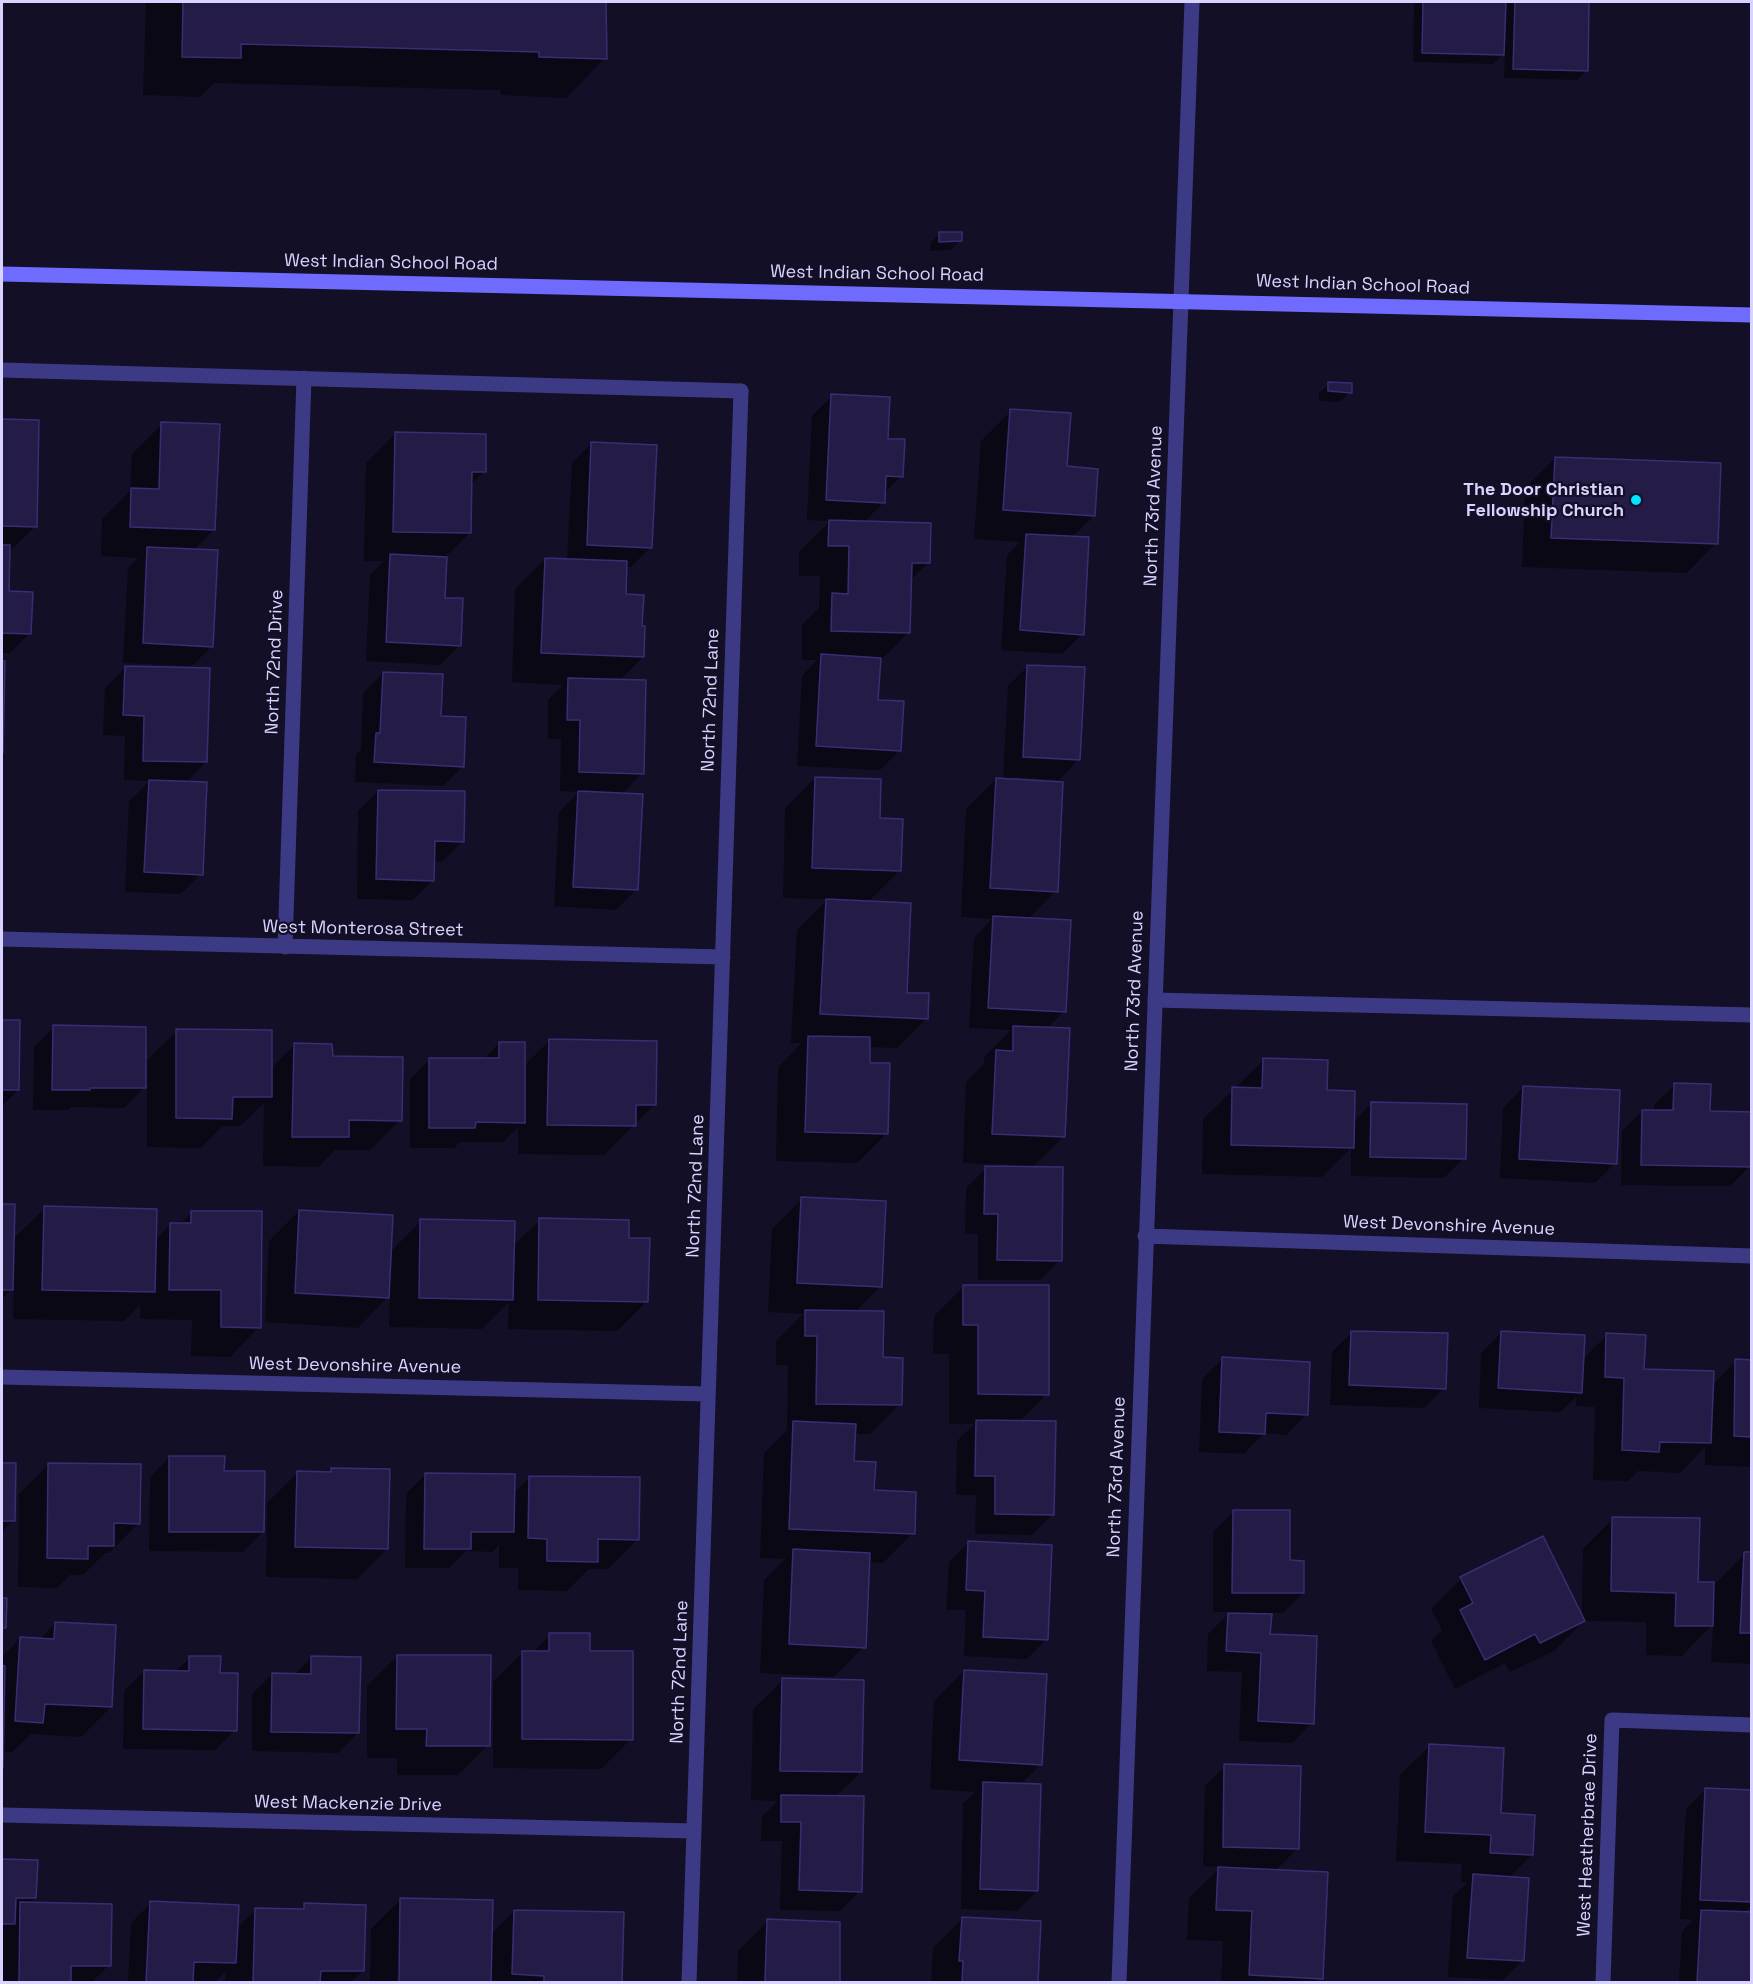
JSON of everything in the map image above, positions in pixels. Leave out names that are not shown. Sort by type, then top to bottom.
[{"type":"main road","name":"West Indian School Road","points":[[2,274],[1752,315]]},
{"type":"street","name":"North 73rd Avenue","points":[[1119,1983],[1192,2]]},
{"type":"street","points":[[2,370],[304,378]]},
{"type":"street","name":"North 72nd Lane","points":[[304,378],[741,391],[689,1983]]},
{"type":"street","name":"North 72nd Drive","points":[[285,947],[304,378]]},
{"type":"street","name":"West Monterosa Street","points":[[2,939],[723,957]]},
{"type":"street","points":[[1155,1000],[1752,1015]]},
{"type":"street","name":"West Devonshire Avenue","points":[[1145,1236],[1752,1256]]},
{"type":"street","name":"West Devonshire Avenue","points":[[2,1377],[708,1394]]},
{"type":"street","name":"West Heatherbrae Drive","points":[[1603,1983],[1612,1720],[1752,1725]]},
{"type":"street","name":"West Mackenzie Drive","points":[[2,1815],[694,1831]]},
{"type":"building","points":[[183,2],[606,2],[607,59],[539,57],[539,52],[241,44],[241,58],[182,57]]},
{"type":"building","points":[[1423,2],[1506,2],[1504,55],[1422,53]]},
{"type":"building","points":[[1515,2],[1589,2],[1588,71],[1513,69]]},
{"type":"building","points":[[939,232],[962,232],[962,241],[939,242]]},
{"type":"building","points":[[1328,382],[1352,383],[1352,393],[1328,391]]},
{"type":"building","points":[[831,394],[890,397],[888,439],[905,439],[903,477],[886,476],[885,503],[826,500]]},
{"type":"building","points":[[1010,409],[1071,413],[1067,466],[1098,469],[1095,516],[1003,510]]},
{"type":"building","points":[[2,419],[39,420],[37,527],[2,526]]},
{"type":"building","points":[[161,422],[220,424],[215,530],[130,527],[131,488],[159,489]]},
{"type":"building","points":[[395,432],[486,434],[486,472],[472,472],[471,533],[393,532]]},
{"type":"building","points":[[591,442],[657,445],[652,548],[587,545]]},
{"type":"building","name":"The Door Christian Fellowship Church","points":[[1555,457],[1721,463],[1718,544],[1551,538]]},
{"type":"building","points":[[829,520],[931,523],[930,563],[912,563],[910,633],[831,631],[832,593],[848,594],[849,546],[828,546]]},
{"type":"building","points":[[1026,534],[1089,537],[1084,635],[1020,630]]},
{"type":"building","points":[[2,545],[10,545],[9,591],[33,592],[31,634],[2,633]]},
{"type":"building","points":[[147,547],[218,550],[213,647],[143,643]]},
{"type":"building","points":[[390,554],[447,557],[445,598],[463,598],[461,646],[386,642]]},
{"type":"building","points":[[545,558],[627,561],[626,594],[644,595],[642,626],[645,626],[644,657],[541,653]]},
{"type":"building","points":[[821,654],[881,658],[878,700],[904,701],[901,751],[816,746]]},
{"type":"building","points":[[2,661],[5,661],[3,753],[2,753]]},
{"type":"building","points":[[1027,665],[1085,667],[1080,760],[1023,757]]},
{"type":"building","points":[[125,666],[210,668],[207,762],[143,761],[144,716],[123,715]]},
{"type":"building","points":[[383,672],[443,674],[441,716],[466,717],[464,767],[374,762],[376,733],[380,733]]},
{"type":"building","points":[[568,678],[646,680],[644,774],[579,772],[580,720],[567,720]]},
{"type":"building","points":[[815,777],[881,779],[880,818],[903,819],[901,871],[812,868]]},
{"type":"building","points":[[996,778],[1063,782],[1058,892],[990,888]]},
{"type":"building","points":[[149,780],[207,782],[203,875],[144,872]]},
{"type":"building","points":[[378,790],[465,791],[464,842],[435,841],[434,881],[376,879]]},
{"type":"building","points":[[578,791],[643,794],[638,890],[573,887]]},
{"type":"building","points":[[826,899],[911,903],[907,993],[929,993],[928,1019],[820,1014]]},
{"type":"building","points":[[993,916],[1071,920],[1066,1012],[988,1008]]},
{"type":"building","points":[[2,1020],[20,1020],[19,1090],[2,1090]]},
{"type":"building","points":[[53,1025],[146,1027],[146,1088],[52,1090]]},
{"type":"building","points":[[1013,1026],[1070,1028],[1065,1137],[992,1134],[996,1050],[1013,1051]]},
{"type":"building","points":[[176,1029],[272,1030],[272,1097],[233,1097],[232,1119],[176,1118]]},
{"type":"building","points":[[808,1036],[870,1037],[870,1063],[890,1063],[888,1134],[805,1132]]},
{"type":"building","points":[[549,1039],[657,1041],[656,1105],[636,1105],[636,1126],[547,1125]]},
{"type":"building","points":[[499,1042],[525,1042],[525,1123],[476,1122],[475,1128],[429,1128],[429,1058],[499,1058]]},
{"type":"building","points":[[294,1043],[332,1044],[333,1056],[403,1057],[402,1121],[349,1120],[349,1137],[292,1137]]},
{"type":"building","points":[[1263,1058],[1328,1060],[1327,1090],[1355,1091],[1354,1148],[1231,1145],[1232,1087],[1262,1088]]},
{"type":"building","points":[[1674,1083],[1711,1084],[1710,1111],[1752,1112],[1752,1167],[1641,1165],[1642,1110],[1673,1110]]},
{"type":"building","points":[[1523,1086],[1620,1090],[1617,1164],[1519,1159]]},
{"type":"building","points":[[1371,1102],[1467,1104],[1466,1159],[1370,1157]]},
{"type":"building","points":[[985,1166],[1063,1167],[1062,1261],[997,1260],[998,1214],[984,1214]]},
{"type":"building","points":[[801,1197],[886,1201],[882,1287],[797,1283]]},
{"type":"building","points":[[2,1204],[15,1204],[13,1290],[2,1290]]},
{"type":"building","points":[[44,1206],[157,1209],[155,1292],[42,1290]]},
{"type":"building","points":[[299,1210],[393,1215],[389,1298],[295,1293]]},
{"type":"building","points":[[191,1211],[262,1211],[261,1328],[221,1327],[221,1290],[169,1290],[170,1223],[191,1223]]},
{"type":"building","points":[[539,1218],[629,1220],[629,1238],[650,1238],[648,1302],[538,1300]]},
{"type":"building","points":[[420,1219],[515,1221],[513,1300],[419,1298]]},
{"type":"building","points":[[963,1285],[1049,1285],[1049,1395],[978,1394],[978,1325],[963,1325]]},
{"type":"building","points":[[805,1310],[884,1311],[883,1357],[903,1358],[902,1405],[816,1404],[817,1336],[805,1336]]},
{"type":"building","points":[[1351,1331],[1448,1333],[1446,1389],[1349,1385]]},
{"type":"building","points":[[1501,1331],[1585,1335],[1582,1393],[1498,1388]]},
{"type":"building","points":[[1606,1333],[1646,1335],[1644,1369],[1714,1371],[1711,1443],[1660,1442],[1659,1452],[1622,1450],[1624,1378],[1605,1377]]},
{"type":"building","points":[[1222,1357],[1310,1362],[1308,1415],[1266,1413],[1265,1434],[1219,1432]]},
{"type":"building","points":[[1735,1359],[1752,1360],[1752,1437],[1734,1436]]},
{"type":"building","points":[[976,1420],[1056,1421],[1054,1515],[995,1514],[995,1476],[975,1476]]},
{"type":"building","points":[[793,1421],[856,1424],[854,1461],[876,1462],[874,1490],[916,1492],[915,1534],[789,1529]]},
{"type":"building","points":[[169,1456],[225,1456],[224,1471],[265,1471],[264,1532],[169,1532]]},
{"type":"building","points":[[2,1463],[16,1463],[15,1521],[2,1521]]},
{"type":"building","points":[[48,1463],[141,1464],[140,1524],[114,1523],[114,1546],[88,1546],[88,1559],[47,1558]]},
{"type":"building","points":[[331,1468],[390,1469],[388,1549],[295,1547],[297,1471],[331,1472]]},
{"type":"building","points":[[425,1473],[515,1474],[514,1532],[471,1532],[471,1549],[424,1549]]},
{"type":"building","points":[[529,1476],[640,1477],[639,1540],[598,1539],[598,1562],[547,1561],[547,1539],[528,1538]]},
{"type":"building","points":[[1233,1510],[1290,1510],[1290,1560],[1304,1561],[1304,1593],[1232,1593]]},
{"type":"building","points":[[1612,1517],[1700,1518],[1698,1582],[1714,1582],[1713,1626],[1675,1626],[1676,1593],[1611,1591]]},
{"type":"building","points":[[1543,1536],[1585,1621],[1540,1643],[1535,1634],[1485,1660],[1460,1610],[1473,1603],[1460,1577]]},
{"type":"building","points":[[968,1541],[1052,1545],[1048,1640],[983,1637],[985,1591],[966,1590]]},
{"type":"building","points":[[793,1549],[870,1553],[866,1648],[789,1644]]},
{"type":"building","points":[[1744,1552],[1752,1552],[1752,1633],[1740,1633]]},
{"type":"building","points":[[2,1598],[7,1598],[6,1628],[2,1628]]},
{"type":"building","points":[[1228,1613],[1272,1614],[1270,1634],[1317,1636],[1314,1724],[1258,1721],[1261,1653],[1226,1651]]},
{"type":"building","points":[[55,1622],[116,1625],[112,1707],[45,1704],[43,1723],[15,1721],[20,1637],[54,1639]]},
{"type":"building","points":[[549,1633],[590,1633],[590,1651],[633,1651],[633,1740],[522,1739],[522,1651],[549,1651]]},
{"type":"building","points":[[397,1655],[491,1655],[490,1746],[426,1746],[427,1729],[396,1729]]},
{"type":"building","points":[[189,1656],[221,1656],[220,1673],[238,1673],[237,1731],[143,1729],[144,1670],[189,1671]]},
{"type":"building","points":[[311,1656],[361,1657],[359,1733],[271,1732],[272,1673],[311,1674]]},
{"type":"building","points":[[2,1665],[5,1666],[3,1768],[2,1768]]},
{"type":"building","points":[[964,1670],[1047,1674],[1042,1765],[959,1760]]},
{"type":"building","points":[[782,1678],[864,1680],[862,1772],[780,1771]]},
{"type":"building","points":[[1429,1744],[1504,1748],[1501,1813],[1535,1815],[1533,1855],[1490,1853],[1491,1835],[1425,1832]]},
{"type":"building","points":[[1224,1764],[1301,1766],[1299,1849],[1223,1847]]},
{"type":"building","points":[[983,1782],[1041,1784],[1038,1891],[980,1889]]},
{"type":"building","points":[[1705,1788],[1752,1790],[1752,1902],[1700,1900]]},
{"type":"building","points":[[781,1795],[864,1796],[862,1892],[799,1890],[801,1822],[781,1822]]},
{"type":"building","points":[[2,1859],[38,1860],[36,1898],[16,1898],[15,1924],[2,1924]]},
{"type":"building","points":[[1218,1867],[1328,1872],[1323,1979],[1249,1975],[1252,1911],[1216,1910]]},
{"type":"building","points":[[1473,1874],[1529,1878],[1524,1961],[1467,1958]]},
{"type":"building","points":[[400,1898],[493,1900],[491,1982],[399,1982]]},
{"type":"building","points":[[150,1901],[239,1905],[236,1963],[194,1962],[193,1982],[146,1982]]},
{"type":"building","points":[[20,1902],[112,1904],[111,1966],[71,1966],[71,1982],[19,1982]]},
{"type":"building","points":[[304,1903],[366,1905],[364,1971],[321,1971],[320,1982],[253,1982],[255,1908],[304,1909]]},
{"type":"building","points":[[514,1910],[624,1912],[622,1982],[544,1982],[544,1976],[512,1974]]},
{"type":"building","points":[[1701,1910],[1752,1912],[1752,1982],[1697,1982]]},
{"type":"building","points":[[962,1917],[1041,1921],[1038,1982],[962,1982],[963,1961],[959,1961]]},
{"type":"building","points":[[767,1919],[840,1922],[840,1982],[765,1982]]},
{"type":"place","name":"The Door Christian Fellowship Church","points":[[1636,500]]}]
